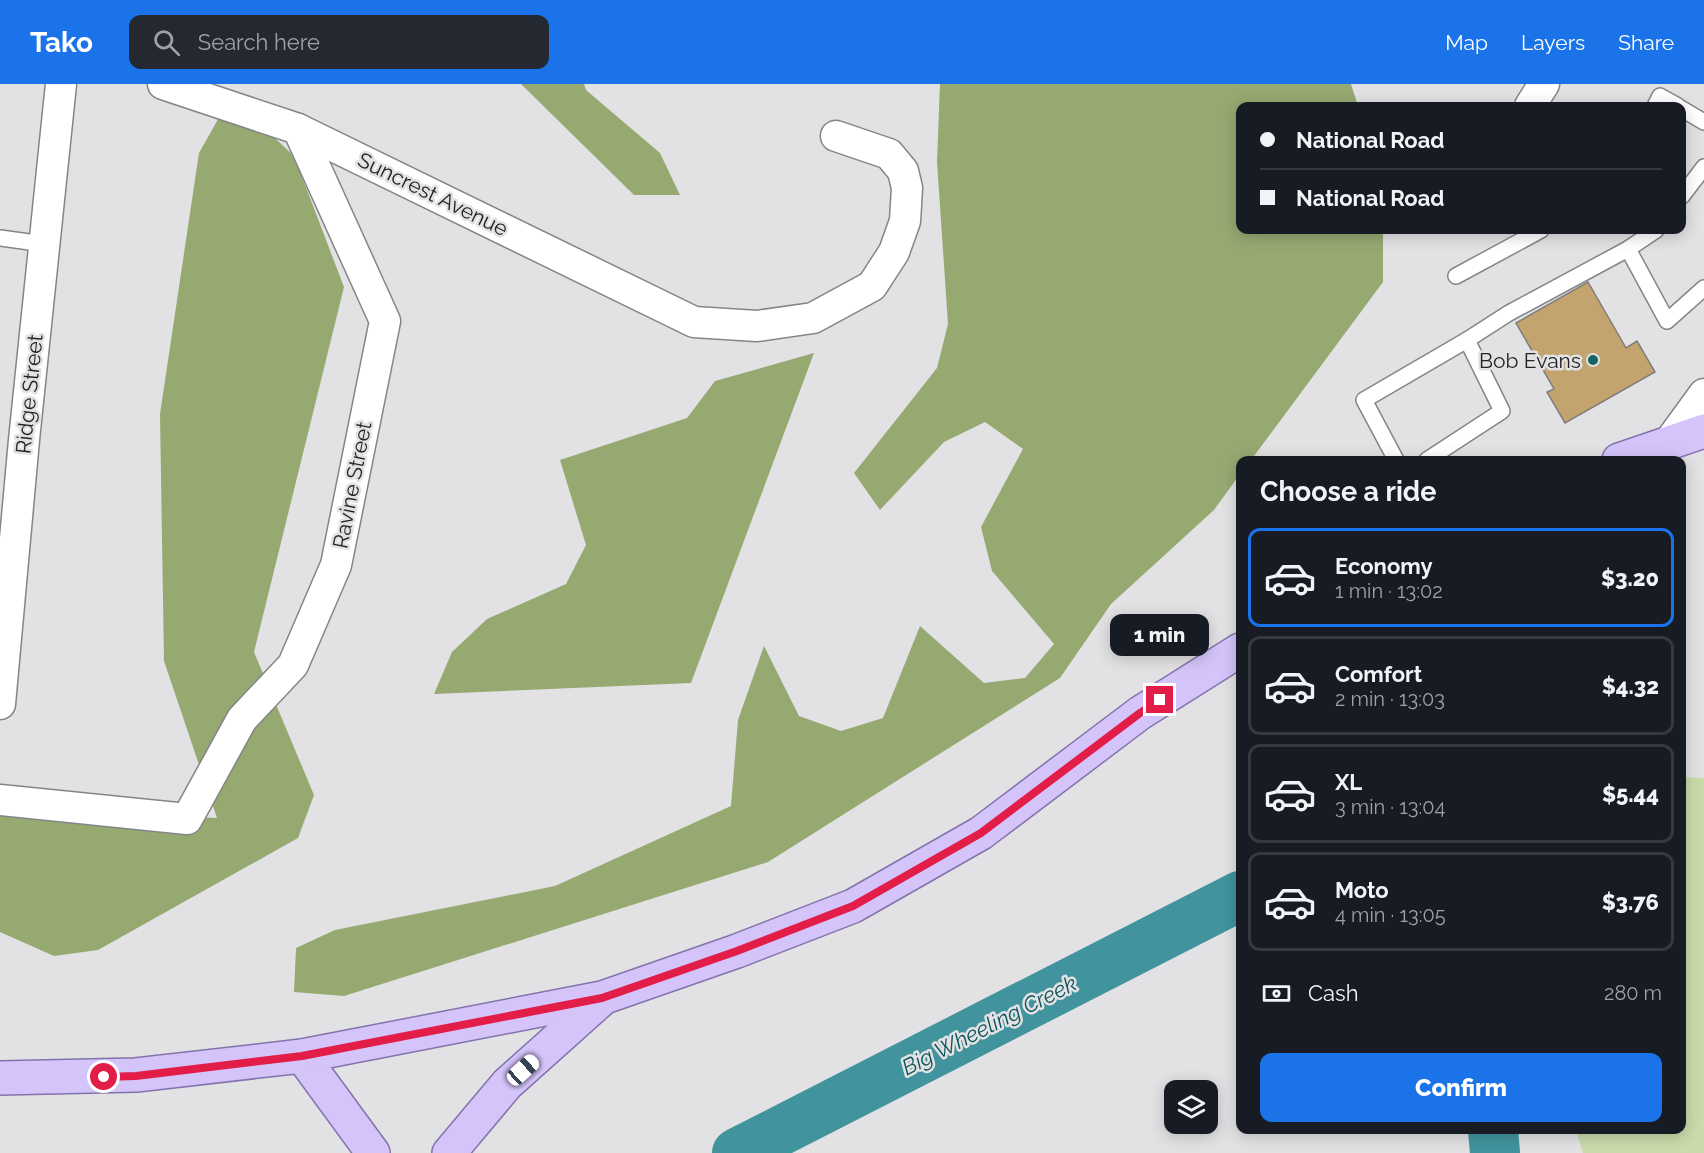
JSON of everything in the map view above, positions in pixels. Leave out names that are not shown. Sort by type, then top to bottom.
[{"type":"main road","points":[[1630,456],[1704,431]]},
{"type":"main road","points":[[0,1078],[136,1076],[302,1056],[602,998],[737,951],[853,906],[981,833],[1140,713],[1236,653]]},
{"type":"main road","points":[[449,1153],[507,1084],[602,998]]},
{"type":"main road","points":[[302,1056],[373,1153]]},
{"type":"street","name":"Ridge Street","points":[[0,704],[12,439],[45,244],[61,84]]},
{"type":"street","name":"Suncrest Avenue","points":[[163,84],[298,129],[694,322],[757,326],[813,318],[872,286],[894,252],[905,221],[907,188],[903,171],[889,154],[836,136]]},
{"type":"street","points":[[1533,102],[1544,84]]},
{"type":"street","name":"Ravine Street","points":[[0,800],[187,819],[242,719],[292,665],[336,565],[385,321],[298,129]]},
{"type":"street","points":[[1669,442],[1704,394]]},
{"type":"lane","points":[[1656,102],[1660,96],[1670,102]]},
{"type":"lane","points":[[1686,112],[1704,122]]},
{"type":"lane","points":[[1686,191],[1704,167]]},
{"type":"lane","points":[[1456,276],[1534,234]]},
{"type":"lane","points":[[1394,456],[1364,400],[1509,313],[1628,249],[1650,234]]},
{"type":"lane","points":[[0,238],[45,244]]},
{"type":"lane","points":[[1628,249],[1667,321],[1704,288]]},
{"type":"lane","points":[[1433,456],[1502,411],[1467,340]]},
{"type":"green space","points":[[521,84],[584,84],[586,90],[660,153],[680,195],[634,195]]},
{"type":"green space","points":[[940,84],[1351,84],[1357,102],[1236,102],[1236,234],[1383,234],[1383,282],[1254,456],[1236,456],[1236,480],[1214,510],[1111,604],[1060,678],[768,862],[344,996],[294,992],[296,948],[335,930],[555,886],[731,806],[738,720],[764,646],[799,716],[841,731],[883,718],[920,626],[984,683],[1025,678],[1054,644],[992,571],[981,527],[1023,449],[985,422],[944,442],[880,510],[854,473],[937,368],[948,324],[937,162]]},
{"type":"green space","points":[[221,114],[263,127],[294,156],[344,287],[254,652],[314,795],[298,838],[98,950],[54,956],[0,932],[0,810],[217,818],[164,661],[160,414],[199,153]]},
{"type":"green space","points":[[814,353],[691,683],[434,694],[452,652],[487,619],[566,584],[586,545],[560,460],[687,418],[715,381]]},
{"type":"green space","points":[[1686,777],[1704,778],[1704,1153],[1583,1153],[1577,1134],[1686,1134]]},
{"type":"building","name":"Bob Evans","points":[[1588,282],[1626,348],[1637,341],[1655,372],[1565,423],[1547,392],[1554,389],[1516,323]]},
{"type":"waterway","name":"Big Wheeling Creek","points":[[737,1153],[1236,898]]},
{"type":"waterway","name":"Big Wheeling Creek","points":[[1493,1134],[1495,1153]]},
{"type":"place","name":"Bob Evans","points":[[1593,360]]},
{"type":"route","points":[[104,1077],[136,1076],[302,1056],[602,998],[737,951],[853,906],[981,833],[1160,700]]}]
